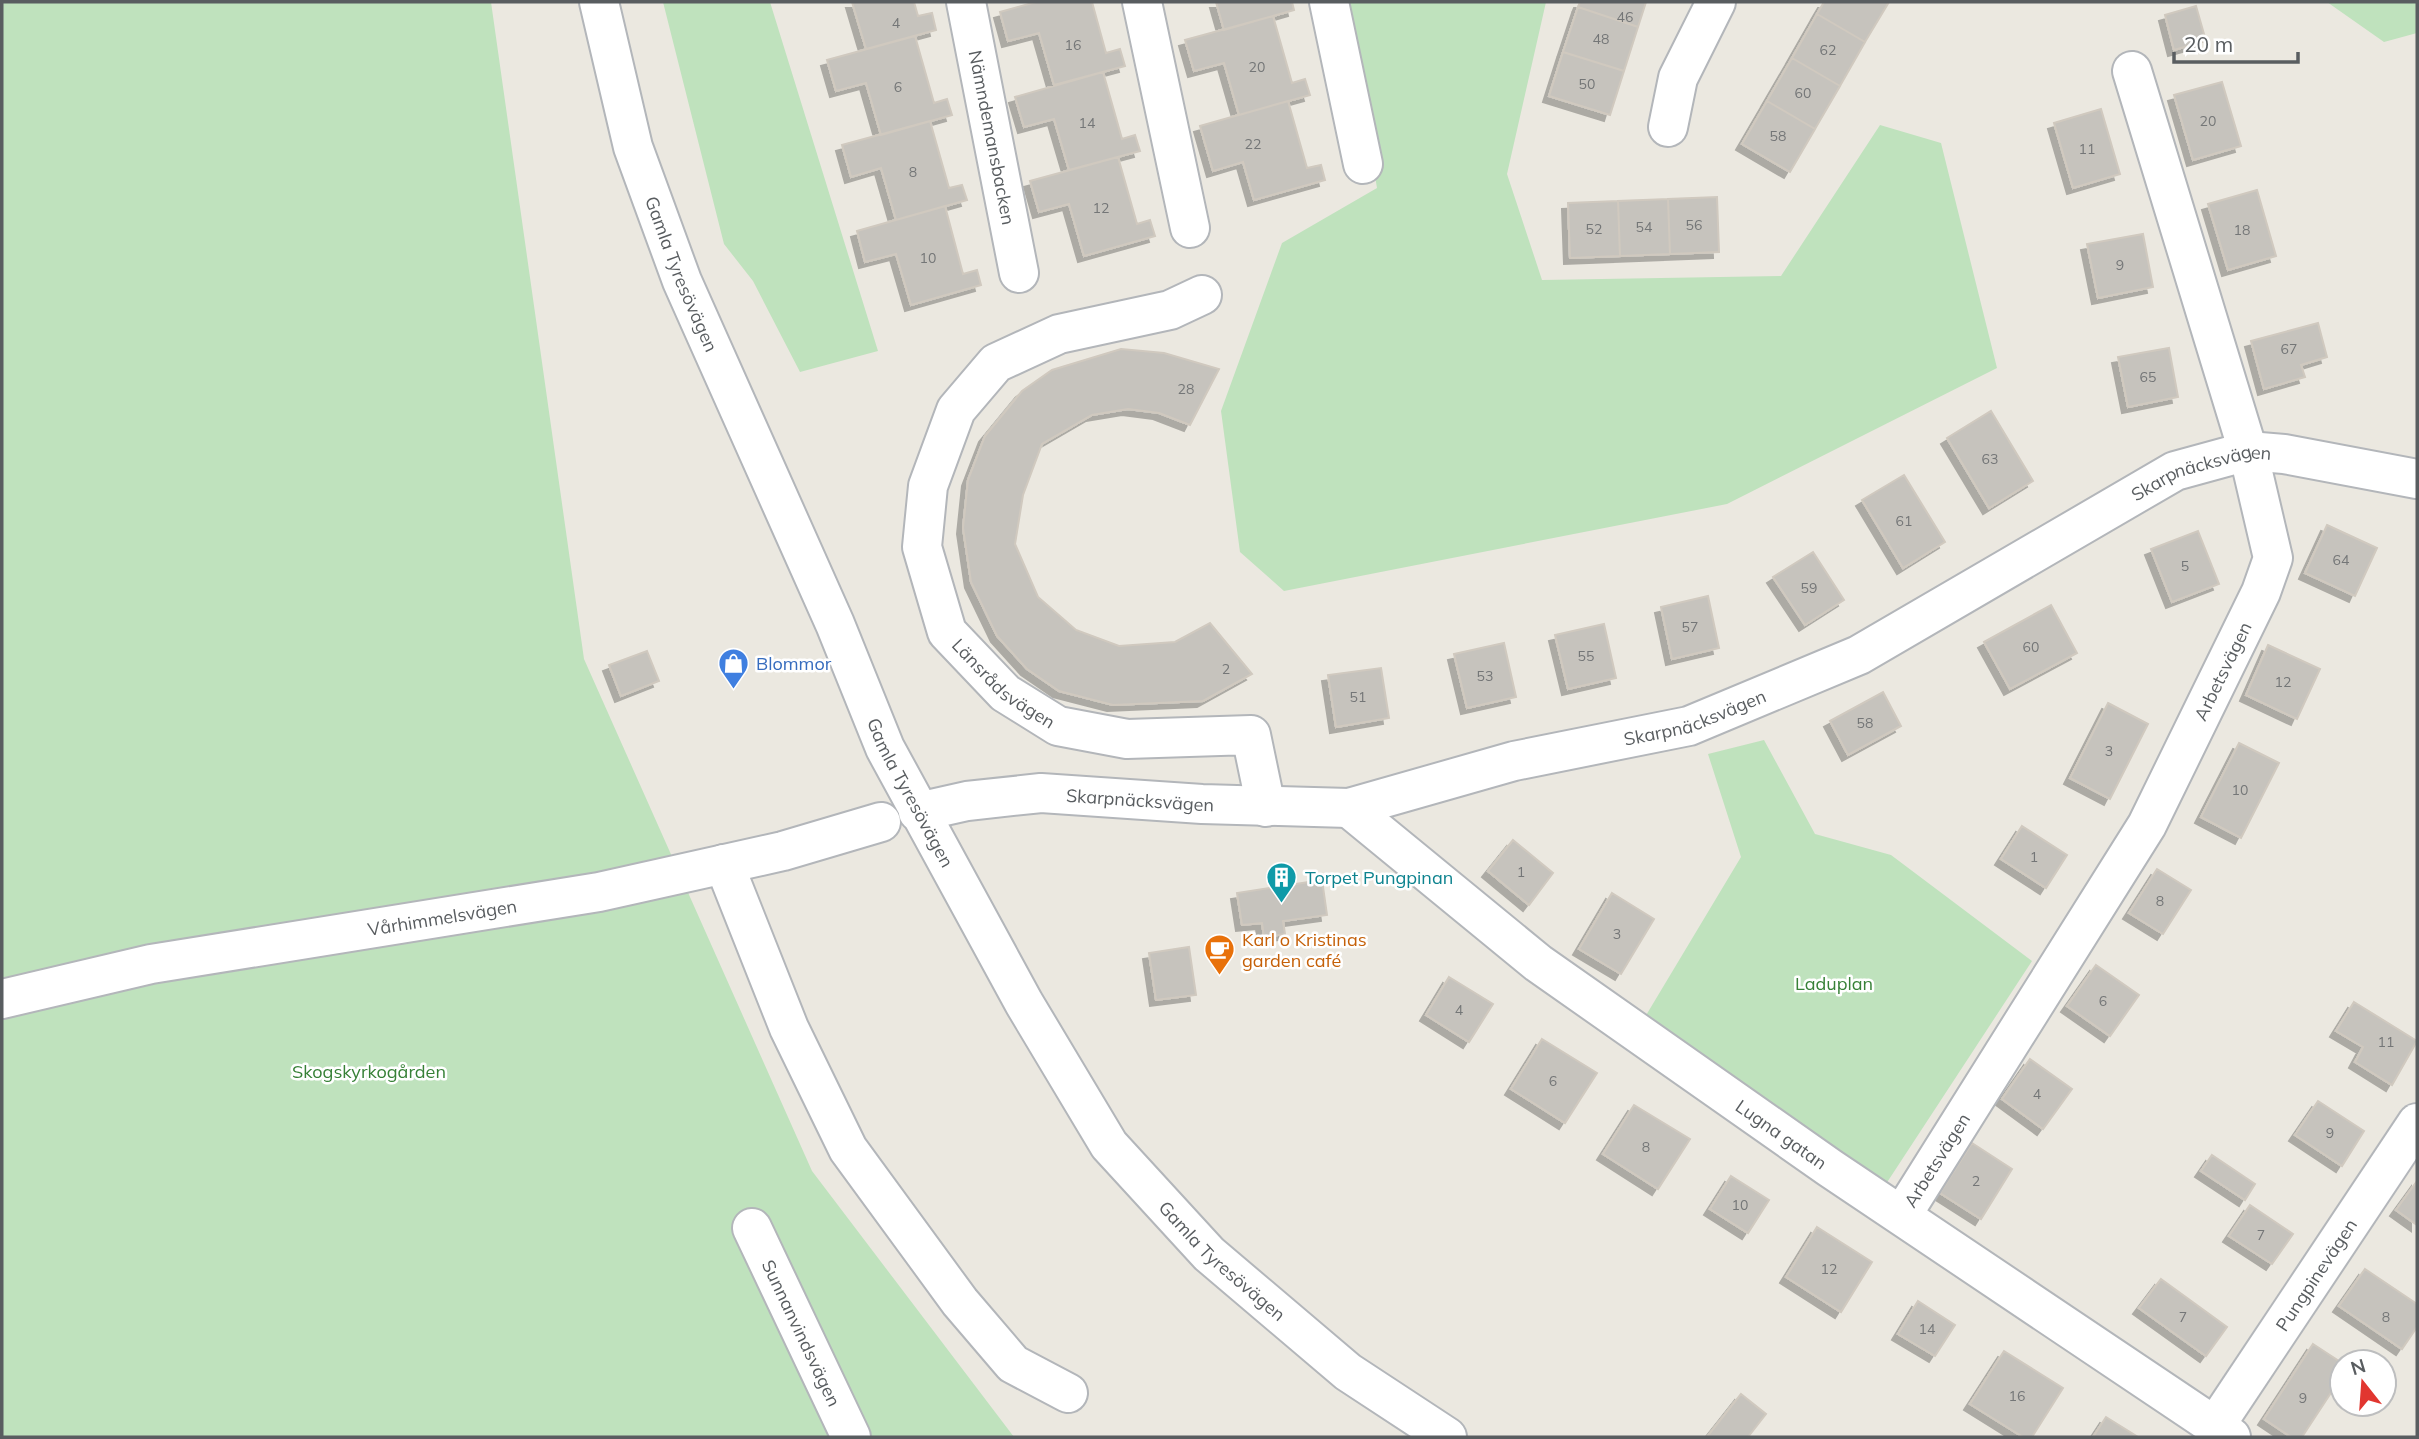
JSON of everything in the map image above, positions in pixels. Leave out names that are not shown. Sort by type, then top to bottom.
[{"type":"street","name":"Gamla Tyresövägen","points":[[599,2],[633,147],[682,281],[835,624],[885,748],[1024,1003],[1109,1146],[1209,1254],[1348,1372],[1447,1437]]},
{"type":"street","name":"Nämndemansbacken","points":[[966,2],[1019,273]]},
{"type":"street","points":[[1142,2],[1190,228]]},
{"type":"street","points":[[1329,2],[1363,164]]},
{"type":"street","points":[[1668,127],[1678,78],[1716,2]]},
{"type":"street","name":"Arbetsvägen","points":[[1902,1215],[2147,824],[2261,592],[2273,558],[2248,451],[2132,71]]},
{"type":"street","name":"Länsrådsvägen","points":[[1202,295],[1171,310],[1059,334],[996,363],[956,410],[928,486],[922,547],[947,632],[1005,693],[1058,726],[1127,739],[1251,735],[1266,807]]},
{"type":"street","name":"Skarpnäcksvägen","points":[[918,812],[967,801],[1041,793],[1266,807],[1349,808],[1514,761],[1689,726],[1859,655],[2175,471],[2248,451],[2284,454],[2417,479]]},
{"type":"street","name":"Lugna gatan","points":[[1349,808],[1538,963],[1902,1215],[2223,1432]]},
{"type":"street","name":"Vårhimmelsvägen","points":[[2,999],[151,964],[599,892],[783,851],[881,822]]},
{"type":"street","points":[[724,864],[789,1028],[848,1149],[960,1302],[1013,1364],[1068,1393]]},
{"type":"street","name":"Pungpinevägen","points":[[2223,1432],[2417,1124]]},
{"type":"street","name":"Sunnanvindsvägen","points":[[752,1228],[850,1437]]},
{"type":"green space","name":"Skogskyrkogården","points":[[2,2],[491,2],[584,659],[812,1171],[1014,1437],[2,1437]]},
{"type":"green space","points":[[663,2],[770,2],[878,351],[800,372],[753,281],[724,244]]},
{"type":"green space","points":[[1346,2],[1546,2],[1507,174],[1542,280],[1781,276],[1880,125],[1941,143],[1997,368],[1727,504],[1284,591],[1240,552],[1221,411],[1282,243],[1377,188]]},
{"type":"green space","points":[[2327,2],[2417,2],[2417,33],[2384,42]]},
{"type":"green space","name":"Laduplan","points":[[1764,740],[1815,834],[1891,855],[2032,961],[1884,1187],[1645,1017],[1741,857],[1708,754]]},
{"type":"building","points":[[852,2],[914,2],[918,16],[932,13],[936,30],[866,49]]},
{"type":"building","points":[[1036,2],[1092,2],[1106,53],[1120,49],[1125,66],[1054,85],[1039,33],[1008,41],[1000,12]]},
{"type":"building","points":[[1216,2],[1292,2],[1294,10],[1224,30]]},
{"type":"building","points":[[1580,2],[1646,2],[1638,27],[1578,7]]},
{"type":"building","points":[[1824,2],[1889,2],[1865,42],[1817,14]]},
{"type":"building","points":[[2196,6],[2206,41],[2174,50],[2165,15]]},
{"type":"building","points":[[1578,7],[1638,27],[1624,71],[1563,52]]},
{"type":"building","points":[[1817,14],[1865,42],[1840,86],[1792,58]]},
{"type":"building","points":[[1273,16],[1292,83],[1305,79],[1310,95],[1239,115],[1224,63],[1194,71],[1185,40]]},
{"type":"building","points":[[915,36],[934,103],[947,99],[952,115],[881,135],[866,83],[836,91],[827,60]]},
{"type":"building","points":[[1563,52],[1624,71],[1610,115],[1549,96]]},
{"type":"building","points":[[1792,58],[1840,86],[1815,129],[1767,101]]},
{"type":"building","points":[[1103,72],[1122,139],[1135,135],[1140,151],[1069,170],[1054,119],[1024,127],[1015,97]]},
{"type":"building","points":[[2222,82],[2241,146],[2193,160],[2174,95]]},
{"type":"building","points":[[1288,101],[1307,168],[1321,165],[1325,180],[1254,200],[1243,162],[1213,171],[1200,126]]},
{"type":"building","points":[[1767,101],[1815,129],[1790,172],[1742,144]]},
{"type":"building","points":[[2101,109],[2120,174],[2073,188],[2054,123]]},
{"type":"building","points":[[930,121],[949,188],[962,185],[967,200],[896,220],[881,168],[851,177],[842,145]]},
{"type":"building","points":[[1118,157],[1137,224],[1150,220],[1155,236],[1084,256],[1069,204],[1039,212],[1030,181]]},
{"type":"building","points":[[2257,190],[2276,256],[2228,270],[2208,204]]},
{"type":"building","points":[[1717,197],[1719,252],[1670,254],[1668,199]]},
{"type":"building","points":[[1668,199],[1670,254],[1620,256],[1618,201]]},
{"type":"building","points":[[1618,201],[1620,256],[1570,258],[1568,203]]},
{"type":"building","points":[[945,206],[963,274],[977,270],[981,285],[911,305],[896,254],[865,262],[857,231]]},
{"type":"building","points":[[2143,234],[2153,287],[2098,298],[2087,244]]},
{"type":"building","points":[[2318,323],[2327,357],[2301,365],[2305,377],[2264,389],[2251,341]]},
{"type":"building","points":[[2169,348],[2178,397],[2128,407],[2118,357]]},
{"type":"building","points":[[1121,349],[1164,353],[1219,369],[1190,425],[1159,413],[1128,409],[1092,415],[1042,444],[1023,495],[1015,544],[1038,597],[1076,630],[1119,646],[1175,642],[1210,623],[1252,674],[1203,701],[1113,705],[1059,691],[1027,669],[997,636],[971,582],[963,528],[968,480],[985,436],[1022,391],[1052,370]]},
{"type":"building","points":[[1991,411],[2033,481],[1989,508],[1947,438]]},
{"type":"building","points":[[1904,475],[1945,542],[1903,568],[1862,500]]},
{"type":"building","points":[[2327,525],[2377,548],[2355,596],[2305,573]]},
{"type":"building","points":[[2198,531],[2219,584],[2172,602],[2151,549]]},
{"type":"building","points":[[1813,552],[1844,600],[1805,625],[1773,577]]},
{"type":"building","points":[[1708,596],[1719,648],[1672,659],[1661,607]]},
{"type":"building","points":[[2051,605],[2077,653],[2010,689],[1984,642]]},
{"type":"building","points":[[1604,624],[1616,678],[1568,689],[1555,635]]},
{"type":"building","points":[[1504,643],[1516,697],[1467,708],[1454,654]]},
{"type":"building","points":[[2268,645],[2320,669],[2297,719],[2246,695]]},
{"type":"building","points":[[647,651],[659,681],[621,696],[609,665]]},
{"type":"building","points":[[1381,668],[1389,718],[1336,727],[1328,675]]},
{"type":"building","points":[[1883,692],[1901,726],[1848,755],[1830,721]]},
{"type":"building","points":[[2108,703],[2148,724],[2110,799],[2070,778]]},
{"type":"building","points":[[2239,743],[2279,763],[2241,838],[2201,817]]},
{"type":"building","points":[[2022,826],[2067,855],[2046,888],[2001,859]]},
{"type":"building","points":[[1513,840],[1553,873],[1529,905],[1488,871]]},
{"type":"building","points":[[2157,869],[2191,890],[2163,934],[2129,913]]},
{"type":"building","name":"Torpet Pungpinan","points":[[1322,880],[1327,915],[1283,921],[1285,934],[1264,937],[1262,923],[1242,925],[1237,893]]},
{"type":"building","points":[[1612,893],[1654,919],[1621,974],[1579,949]]},
{"type":"building","points":[[1189,947],[1196,995],[1156,1000],[1149,953]]},
{"type":"building","points":[[2096,965],[2139,995],[2110,1036],[2067,1006]]},
{"type":"building","points":[[1449,977],[1493,1004],[1469,1042],[1426,1015]]},
{"type":"building","points":[[2354,1002],[2417,1041],[2392,1085],[2355,1062],[2363,1047],[2336,1031]]},
{"type":"building","points":[[1542,1039],[1597,1073],[1565,1123],[1511,1089]]},
{"type":"building","points":[[2030,1059],[2072,1089],[2043,1129],[2002,1099]]},
{"type":"building","points":[[2318,1101],[2364,1131],[2342,1166],[2295,1135]]},
{"type":"building","points":[[1634,1105],[1690,1139],[1658,1189],[1603,1154]]},
{"type":"building","points":[[1972,1143],[2012,1169],[1981,1219],[1940,1193]]},
{"type":"building","points":[[2212,1155],[2255,1184],[2245,1200],[2201,1171]]},
{"type":"building","points":[[1731,1176],[1769,1200],[1748,1233],[1710,1209]]},
{"type":"building","points":[[2417,1181],[2417,1225],[2396,1210]]},
{"type":"building","points":[[2250,1205],[2293,1234],[2272,1264],[2229,1236]]},
{"type":"building","points":[[1817,1227],[1872,1262],[1841,1312],[1786,1277]]},
{"type":"building","points":[[2365,1269],[2417,1304],[2417,1327],[2402,1349],[2339,1306]]},
{"type":"building","points":[[2161,1279],[2227,1327],[2206,1356],[2139,1308]]},
{"type":"building","points":[[1918,1301],[1955,1325],[1935,1356],[1898,1334]]},
{"type":"building","points":[[2313,1344],[2328,1354],[2328,1397],[2302,1437],[2291,1437],[2264,1419]]},
{"type":"building","points":[[2004,1351],[2063,1388],[2032,1437],[2023,1437],[1970,1404]]},
{"type":"building","points":[[1741,1394],[1766,1414],[1748,1437],[1707,1437]]},
{"type":"building","points":[[2106,1417],[2138,1437],[2093,1437]]},
{"type":"place","name":"Blommor","points":[[733,690]]},
{"type":"place","name":"Torpet Pungpinan","points":[[1282,904]]},
{"type":"place","name":"Karl o Kristinas garden café","points":[[1219,976]]}]
